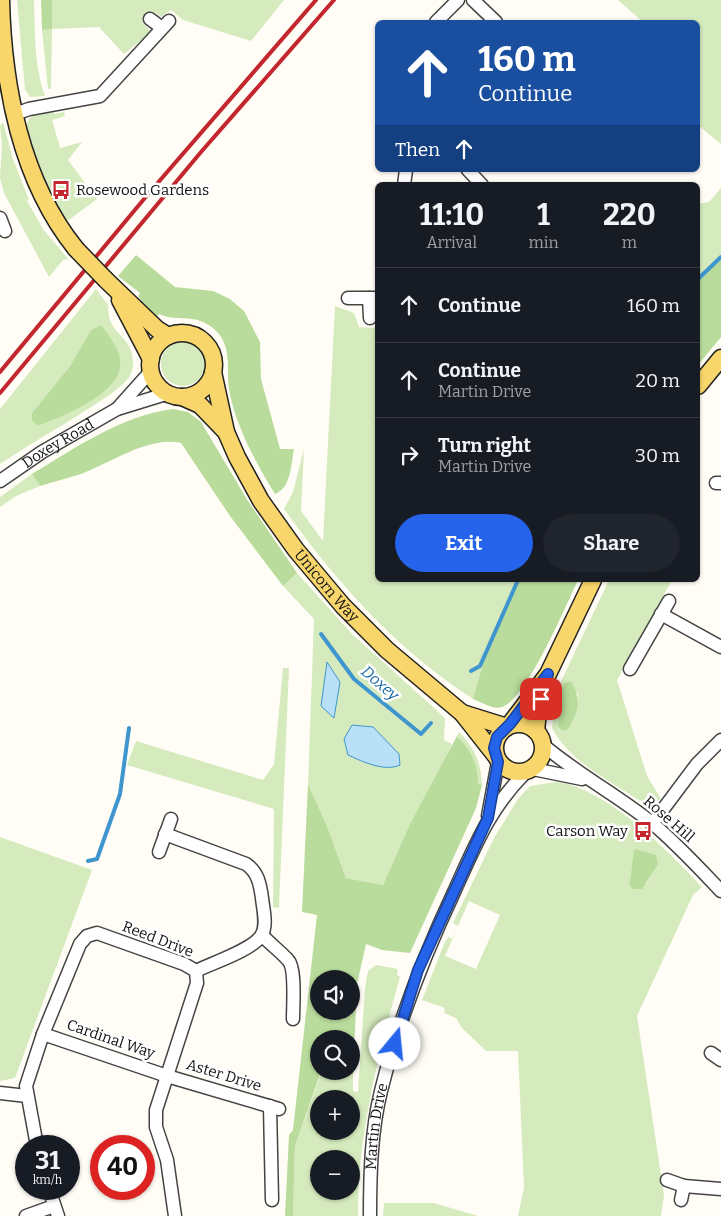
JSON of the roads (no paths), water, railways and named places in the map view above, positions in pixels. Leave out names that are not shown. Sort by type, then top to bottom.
[{"type":"main road","points":[[1,11],[3,46],[15,114],[31,168],[45,202],[59,227],[76,249],[157,329],[168,336]]},
{"type":"main road","points":[[110,284],[151,365],[154,380],[175,395],[192,395],[202,390],[209,382],[213,372],[211,352],[198,337],[188,333],[168,336],[157,346],[151,365]]},
{"type":"main road","points":[[700,384],[721,358]]},
{"type":"main road","name":"Unicorn Way","points":[[213,372],[226,432],[261,501],[296,550],[343,606],[387,650],[462,713],[497,759]]},
{"type":"main road","name":"Unicorn Way","points":[[175,395],[200,405],[226,432]]},
{"type":"main road","points":[[548,674],[509,726],[497,737],[494,748],[497,759],[506,770],[515,773],[529,771],[539,762],[542,753],[539,738],[538,712],[548,674],[592,582]]},
{"type":"main road","name":"Unicorn Way","points":[[462,713],[509,726]]},
{"type":"main road","points":[[509,726],[520,723],[530,726],[539,738]]},
{"type":"street","points":[[438,20],[458,0]]},
{"type":"street","points":[[473,0],[494,20]]},
{"type":"street","points":[[15,114],[100,96],[165,25],[150,19]]},
{"type":"street","points":[[470,172],[479,182]]},
{"type":"street","points":[[0,218],[5,231]]},
{"type":"street","points":[[348,298],[373,298],[370,318]]},
{"type":"street","name":"Doxey Road","points":[[117,409],[151,365]]},
{"type":"street","name":"Doxey Road","points":[[0,480],[42,452],[117,409],[175,395]]},
{"type":"street","points":[[630,669],[669,602]]},
{"type":"street","points":[[661,614],[721,647]]},
{"type":"street","name":"Rose Hill","points":[[539,738],[590,781],[615,796],[652,824],[721,891]]},
{"type":"street","points":[[652,824],[698,764],[721,740]]},
{"type":"street","name":"Martin Drive","points":[[488,818],[497,759]]},
{"type":"street","name":"Rose Hill","points":[[529,771],[590,781]]},
{"type":"street","name":"Martin Drive","points":[[370,1216],[373,1149],[380,1092],[418,970],[488,818],[510,788],[529,771]]},
{"type":"street","points":[[159,852],[171,819]]},
{"type":"street","points":[[165,834],[246,864],[254,870],[261,893],[264,924],[262,935],[254,943],[196,971]]},
{"type":"street","name":"Reed Drive","points":[[35,1135],[26,1086],[29,1072],[80,944],[87,936],[97,933],[184,964],[196,971],[197,983],[156,1110],[156,1127],[167,1160],[175,1216]]},
{"type":"street","points":[[262,935],[290,961],[293,972],[293,1019]]},
{"type":"street","name":"Cardinal Way","points":[[43,1034],[168,1076]]},
{"type":"street","points":[[717,1058],[721,1065]]},
{"type":"street","name":"Aster Drive","points":[[168,1076],[274,1107],[272,1200]]},
{"type":"street","points":[[0,1093],[27,1096]]},
{"type":"street","points":[[667,1180],[684,1186],[721,1189]]},
{"type":"street","points":[[681,1200],[684,1186]]},
{"type":"street","points":[[26,1216],[56,1211]]},
{"type":"water","points":[[327,662],[340,682],[334,718],[321,706]]},
{"type":"water","points":[[352,725],[373,727],[399,754],[400,765],[381,767],[348,755],[344,739]]},
{"type":"waterway","name":"Doxey","points":[[700,277],[721,257]]},
{"type":"waterway","name":"Doxey","points":[[471,671],[480,666],[517,582]]},
{"type":"waterway","name":"Doxey","points":[[321,634],[354,679],[421,734],[431,723]]},
{"type":"waterway","points":[[88,861],[97,859],[120,794],[129,728]]},
{"type":"railway","points":[[0,372],[149,193],[316,0]]},
{"type":"railway","points":[[0,393],[201,152],[334,0]]},
{"type":"place","name":"Rosewood Gardens","points":[[61,190]]},
{"type":"place","name":"Carson Way","points":[[643,831]]}]
